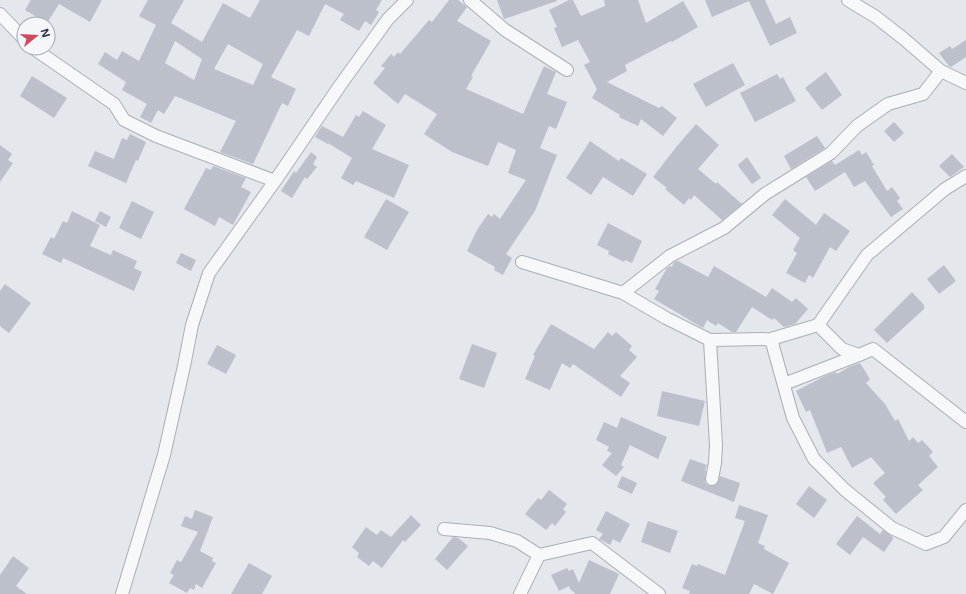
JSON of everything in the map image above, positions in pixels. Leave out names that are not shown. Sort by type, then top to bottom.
[{"type":"street","points":[[122,594],[164,455],[192,325],[209,273],[275,181],[340,84],[388,19],[406,0]]},
{"type":"street","points":[[470,0],[505,30],[567,70]]},
{"type":"street","points":[[848,0],[904,39],[941,71],[966,83]]},
{"type":"street","points":[[0,14],[16,31]]},
{"type":"street","points":[[45,56],[114,104],[124,120],[156,136],[275,181]]},
{"type":"street","points":[[623,293],[670,256],[724,228],[766,194],[831,153],[857,126],[888,104],[922,94],[941,71]]},
{"type":"street","points":[[522,262],[623,293],[666,318],[710,340],[771,339],[818,325],[867,255],[945,189],[966,176]]},
{"type":"street","points":[[818,325],[842,349],[859,355]]},
{"type":"street","points":[[771,339],[793,418],[814,459],[845,490],[892,528],[926,544],[944,537],[966,510]]},
{"type":"street","points":[[710,340],[716,444],[712,479]]},
{"type":"street","points":[[784,384],[873,350],[966,422]]},
{"type":"street","points":[[444,529],[490,534],[517,541],[539,555],[592,543],[659,594]]},
{"type":"street","points":[[520,594],[539,555]]},
{"type":"building","points":[[31,0],[102,0],[90,22],[59,4],[51,16],[35,16],[25,10]]},
{"type":"building","points":[[148,0],[184,0],[171,23],[202,42],[223,3],[250,18],[260,0],[382,0],[376,10],[379,12],[371,25],[365,21],[359,31],[340,20],[344,14],[325,4],[309,36],[297,30],[271,77],[296,89],[288,106],[282,103],[253,164],[220,152],[236,121],[175,96],[164,114],[158,110],[151,123],[140,117],[147,104],[122,90],[126,82],[98,64],[105,52],[117,60],[122,51],[139,61],[156,25],[139,16]],"holes":[[[175,41],[202,59],[194,80],[165,63]],[[228,44],[263,64],[253,85],[214,69]]]},
{"type":"building","points":[[449,0],[458,0],[467,7],[457,21],[491,41],[471,76],[473,77],[466,89],[523,114],[544,66],[556,72],[547,94],[567,102],[556,129],[549,126],[540,148],[557,155],[535,211],[506,254],[512,258],[503,275],[494,270],[495,267],[467,251],[477,230],[488,214],[492,217],[494,214],[500,219],[526,180],[508,173],[516,150],[498,142],[488,166],[452,152],[424,134],[437,114],[405,94],[398,104],[373,83],[385,68],[381,66],[391,54],[394,57],[398,52],[400,54],[429,20],[432,22]]},
{"type":"building","points":[[497,0],[556,0],[557,1],[504,19]]},
{"type":"building","points":[[569,0],[573,0],[581,16],[605,6],[604,0],[638,0],[646,23],[683,1],[698,27],[672,42],[671,41],[625,65],[627,71],[607,82],[659,108],[662,106],[677,118],[663,136],[641,119],[638,126],[619,117],[620,115],[592,98],[597,89],[584,65],[590,62],[578,40],[562,47],[554,28],[557,27],[549,10]]},
{"type":"building","points":[[705,0],[765,0],[776,24],[790,17],[797,33],[770,46],[749,1],[712,17]]},
{"type":"building","points":[[966,40],[966,57],[951,67],[949,66],[939,53],[950,46],[952,49]]},
{"type":"building","points":[[733,63],[745,85],[706,107],[693,84]]},
{"type":"building","points":[[826,72],[842,95],[822,110],[805,88]]},
{"type":"building","points":[[777,74],[780,79],[783,77],[796,101],[755,122],[740,93]]},
{"type":"building","points":[[32,76],[67,98],[54,118],[20,96]]},
{"type":"building","points":[[363,111],[386,125],[372,149],[409,165],[394,198],[356,181],[353,185],[341,178],[352,158],[315,137],[322,126],[343,137],[356,115],[359,117]]},
{"type":"building","points":[[894,122],[904,133],[894,142],[884,131]]},
{"type":"building","points":[[696,124],[719,145],[698,169],[716,184],[717,182],[742,204],[722,220],[694,195],[691,200],[689,198],[684,205],[665,189],[667,188],[653,177]]},
{"type":"building","points":[[130,134],[146,142],[126,183],[88,166],[95,151],[114,159],[122,138],[127,140]]},
{"type":"building","points":[[817,136],[825,148],[791,169],[784,156]]},
{"type":"building","points":[[590,141],[619,161],[621,158],[647,174],[633,196],[603,177],[591,195],[566,178]]},
{"type":"building","points":[[0,145],[12,154],[8,160],[13,163],[0,182]]},
{"type":"building","points":[[859,150],[862,155],[866,152],[874,165],[872,166],[887,191],[892,187],[900,198],[897,201],[903,209],[891,217],[865,181],[854,187],[845,172],[815,191],[806,177],[832,161],[835,165]]},
{"type":"building","points":[[311,152],[317,157],[313,164],[317,167],[307,179],[305,177],[292,198],[281,191],[294,171],[296,173]]},
{"type":"building","points":[[952,154],[964,167],[950,177],[939,166]]},
{"type":"building","points":[[747,157],[761,178],[752,184],[738,165]]},
{"type":"building","points":[[213,166],[246,178],[241,187],[251,192],[233,225],[219,217],[215,226],[184,209],[206,168],[211,170]]},
{"type":"building","points":[[386,199],[409,212],[387,250],[364,237]]},
{"type":"building","points":[[785,199],[816,225],[824,213],[850,231],[836,251],[830,247],[813,278],[809,275],[805,283],[786,273],[797,253],[793,250],[800,238],[772,215]]},
{"type":"building","points":[[132,201],[154,212],[141,239],[119,228]]},
{"type":"building","points":[[72,211],[100,225],[90,246],[111,255],[113,250],[137,261],[134,268],[142,272],[134,291],[63,258],[61,263],[42,254],[51,237],[54,239],[63,221],[67,223]]},
{"type":"building","points":[[100,211],[111,217],[106,227],[95,221]]},
{"type":"building","points":[[608,223],[642,241],[632,263],[625,260],[624,262],[608,254],[609,251],[597,245]]},
{"type":"building","points":[[181,253],[196,260],[191,271],[176,263]]},
{"type":"building","points":[[678,261],[708,277],[714,266],[766,297],[772,288],[792,302],[796,298],[808,309],[795,324],[784,327],[774,318],[772,320],[752,307],[736,332],[732,332],[718,323],[716,326],[707,320],[703,328],[654,299],[659,291],[655,289],[667,268],[670,266],[672,267],[674,262]]},
{"type":"building","points":[[944,265],[956,281],[939,294],[927,279]]},
{"type":"building","points":[[5,284],[31,303],[9,333],[0,326],[0,291]]},
{"type":"building","points":[[912,292],[924,305],[924,309],[887,343],[874,330]]},
{"type":"building","points":[[551,324],[594,349],[608,332],[612,336],[616,332],[632,346],[629,350],[637,357],[620,376],[630,383],[621,397],[573,364],[570,368],[562,363],[550,390],[525,379],[535,356],[533,355]]},
{"type":"building","points":[[472,344],[497,353],[484,388],[459,379]]},
{"type":"building","points":[[217,345],[236,355],[226,374],[207,364]]},
{"type":"building","points":[[860,363],[870,379],[866,383],[885,404],[895,421],[898,419],[909,441],[913,437],[918,443],[922,440],[933,452],[929,456],[938,467],[918,485],[923,490],[896,514],[883,500],[886,497],[873,483],[885,473],[871,457],[852,468],[841,447],[827,453],[810,410],[806,412],[796,391],[825,376],[836,372],[837,374]]},
{"type":"building","points":[[662,391],[705,401],[699,426],[657,416]]},
{"type":"building","points":[[621,417],[667,437],[658,459],[630,445],[621,465],[624,467],[616,476],[602,465],[612,453],[607,451],[609,447],[596,440],[604,422],[617,428]]},
{"type":"building","points":[[690,459],[707,465],[705,471],[705,482],[707,485],[714,486],[717,484],[720,476],[740,483],[734,502],[681,481]]},
{"type":"building","points":[[622,476],[637,483],[632,494],[617,487]]},
{"type":"building","points":[[809,486],[827,500],[814,518],[796,504]]},
{"type":"building","points":[[549,490],[567,504],[563,509],[566,512],[555,526],[552,523],[546,530],[525,514],[538,498],[541,500]]},
{"type":"building","points":[[739,505],[768,515],[758,543],[765,546],[764,549],[789,563],[773,594],[754,584],[749,594],[689,594],[690,591],[682,588],[692,564],[697,566],[698,564],[725,575],[745,521],[735,518]]},
{"type":"building","points":[[195,510],[213,517],[200,551],[213,558],[212,561],[216,563],[202,588],[196,584],[194,590],[190,588],[187,593],[169,583],[174,575],[170,573],[177,560],[181,562],[198,532],[181,526],[185,516],[192,519]]},
{"type":"building","points":[[606,511],[630,524],[620,543],[613,539],[610,545],[599,539],[603,534],[596,530]]},
{"type":"building","points":[[411,515],[421,525],[405,542],[403,540],[382,568],[373,561],[369,566],[357,557],[359,553],[352,547],[366,527],[377,535],[381,530],[391,537]]},
{"type":"building","points":[[857,516],[880,534],[883,530],[893,537],[884,552],[863,537],[850,555],[836,544]]},
{"type":"building","points":[[648,521],[678,531],[670,553],[641,542]]},
{"type":"building","points":[[453,537],[458,538],[468,546],[447,570],[435,559]]},
{"type":"building","points":[[13,556],[29,568],[16,586],[27,594],[0,594],[0,575]]},
{"type":"building","points":[[589,560],[619,574],[610,594],[574,594],[575,593],[569,586],[559,591],[551,575],[567,568],[569,571],[573,569],[579,583]]},
{"type":"building","points":[[249,563],[272,576],[262,594],[231,594]]}]
